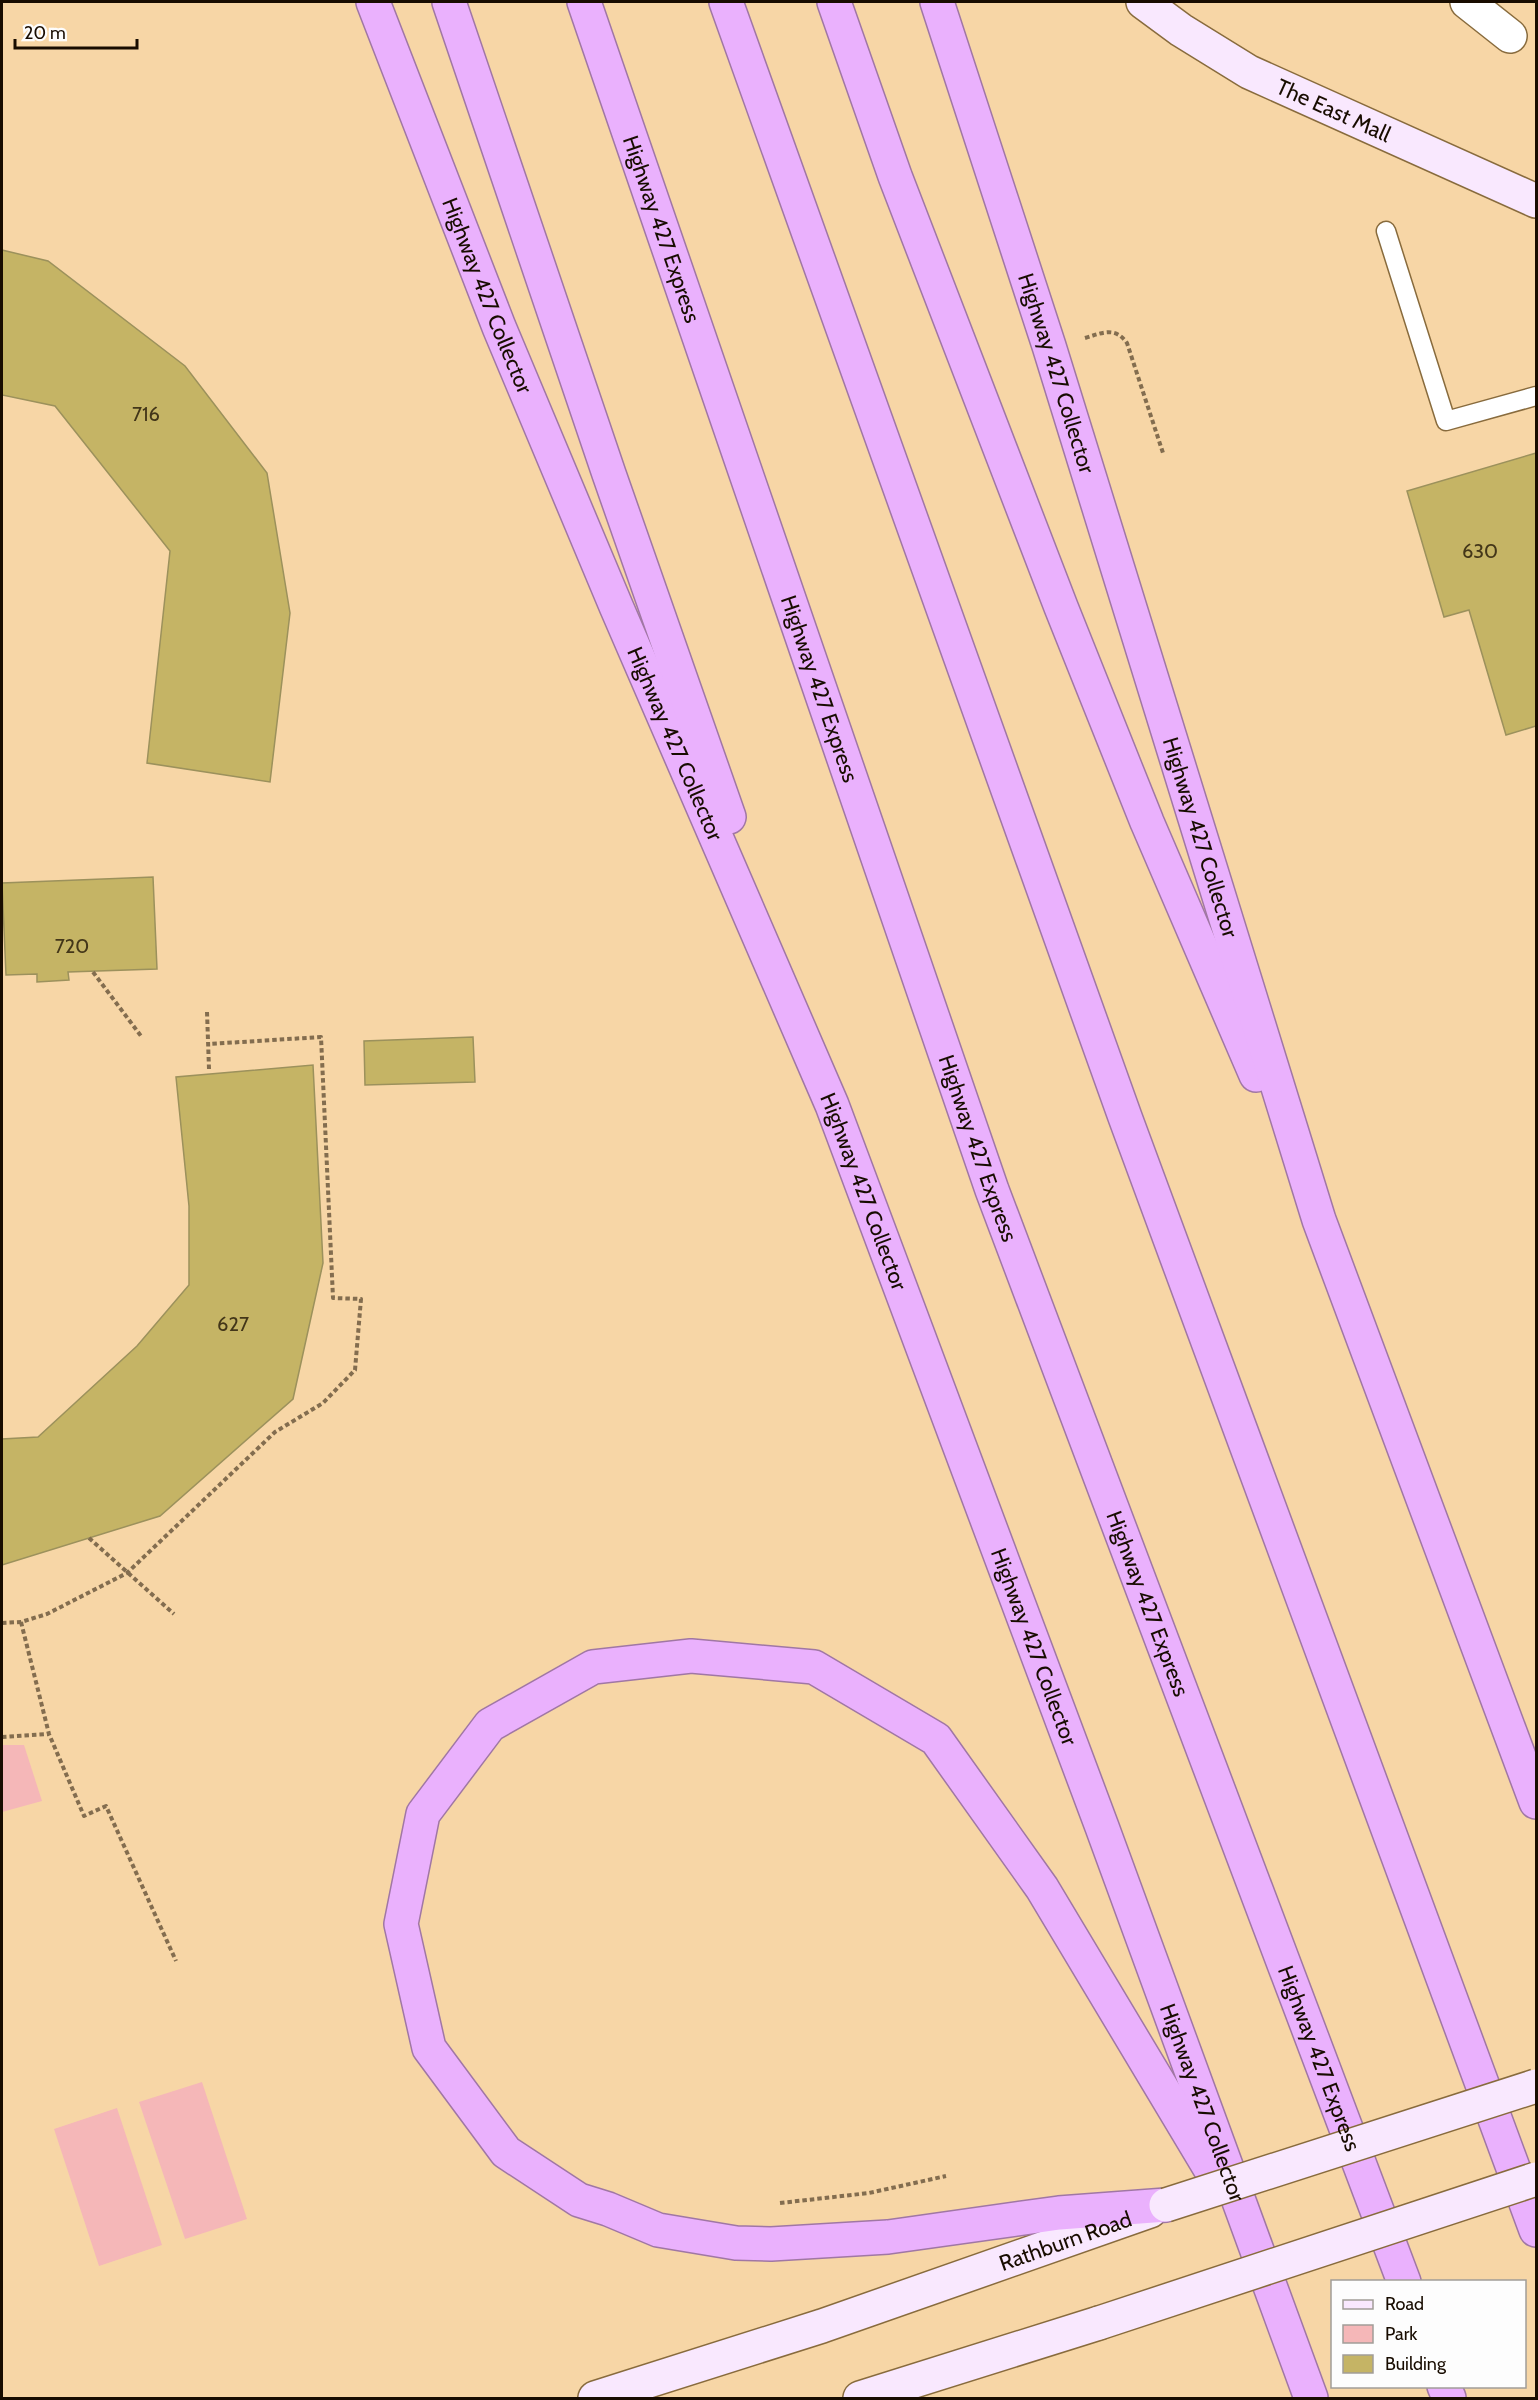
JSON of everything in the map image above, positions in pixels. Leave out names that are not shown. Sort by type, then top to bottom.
[{"type":"highway","name":"Highway 427 Collector","points":[[373,2],[499,327],[616,606],[832,1105],[1102,1827],[1311,2398]]},
{"type":"highway","points":[[449,2],[628,529],[832,1105]]},
{"type":"highway","name":"Highway 427 Express","points":[[584,2],[992,1190],[1403,2280]]},
{"type":"highway","points":[[726,2],[1125,1118],[1536,2230]]},
{"type":"highway","points":[[834,2],[895,176],[1065,617],[1147,822],[1319,1220]]},
{"type":"highway","name":"Highway 427 Collector","points":[[937,2],[1049,346],[1319,1220],[1536,1802]]},
{"type":"highway","points":[[1166,2205],[1064,2227],[807,2243],[742,2243],[658,2230],[608,2209],[579,2200],[506,2152],[429,2048],[401,1924],[423,1814],[490,1725],[593,1667],[691,1656],[814,1667],[936,1739],[1042,1888],[1254,2241]]},
{"type":"main road","name":"The East Mall","points":[[1143,2],[1181,30],[1249,72],[1536,201]]},
{"type":"main road","points":[[1166,2205],[1536,2086]]},
{"type":"main road","points":[[860,2398],[1099,2323],[1536,2179]]},
{"type":"main road","name":"Rathburn Road","points":[[595,2398],[822,2326],[1064,2227]]},
{"type":"street","points":[[1467,2],[1510,36]]},
{"type":"lane","points":[[1386,231],[1446,421],[1536,396]]},
{"type":"path","points":[[1049,346],[1103,333],[1114,332],[1121,335],[1127,343],[1163,453]]},
{"type":"path","points":[[93,972],[141,1036]]},
{"type":"path","points":[[207,1012],[209,1069]]},
{"type":"path","points":[[2,1623],[21,1622],[47,1614],[128,1573],[275,1432],[323,1403],[355,1370],[361,1299],[333,1298],[321,1037],[209,1044]]},
{"type":"path","points":[[89,1538],[174,1614]]},
{"type":"path","points":[[21,1622],[49,1734],[84,1816],[106,1806],[176,1961]]},
{"type":"path","points":[[2,1737],[49,1734]]},
{"type":"path","points":[[772,2203],[869,2193],[946,2176]]},
{"type":"green space","points":[[2,1745],[24,1745],[42,1801],[2,1812]]},
{"type":"green space","points":[[202,2082],[247,2219],[185,2239],[139,2102]]},
{"type":"green space","points":[[117,2108],[162,2245],[99,2266],[54,2129]]},
{"type":"building","points":[[2,250],[48,261],[185,366],[267,473],[290,613],[270,782],[147,763],[170,551],[55,406],[2,395]]},
{"type":"building","points":[[1536,453],[1536,726],[1506,735],[1469,610],[1444,617],[1407,491]]},
{"type":"building","points":[[153,877],[157,969],[68,972],[69,980],[37,982],[37,974],[6,975],[2,883]]},
{"type":"building","points":[[473,1037],[475,1082],[365,1085],[364,1041]]},
{"type":"building","points":[[313,1065],[323,1263],[293,1399],[160,1516],[2,1565],[2,1439],[38,1437],[137,1346],[189,1285],[189,1206],[176,1077]]}]
